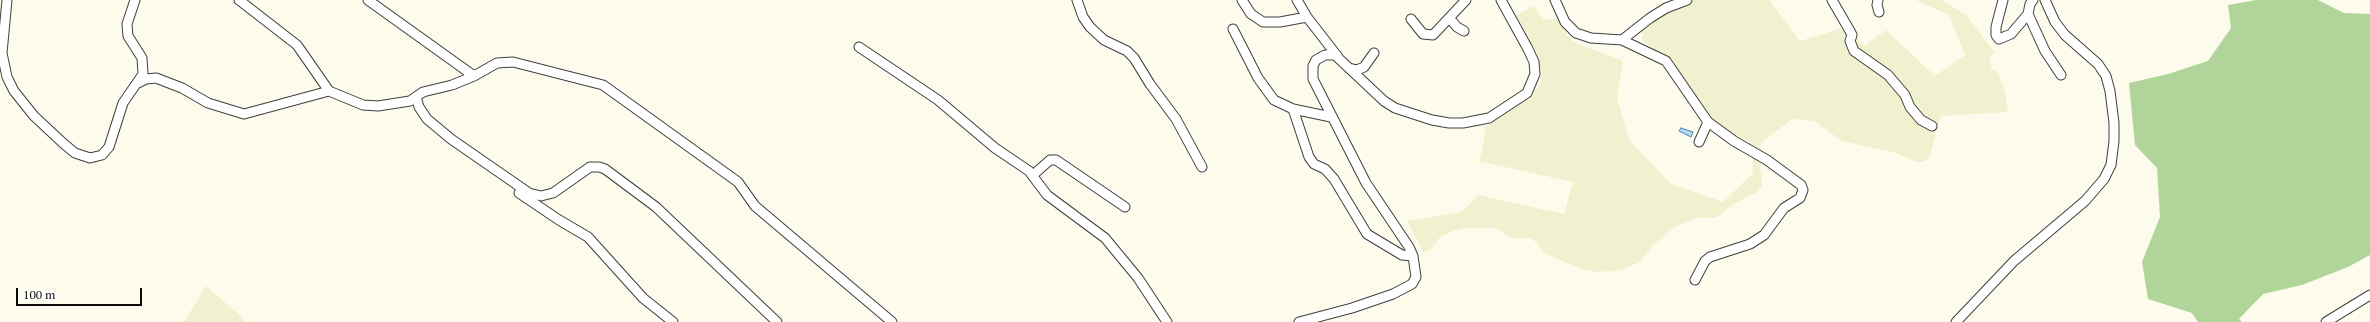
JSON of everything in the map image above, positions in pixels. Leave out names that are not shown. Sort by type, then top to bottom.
[{"type":"street","points":[[8,0],[2,53],[7,76],[14,90],[34,116],[75,153],[90,158],[97,158],[106,151],[111,143],[123,103],[143,74],[142,58],[128,36],[127,24],[135,0]]},
{"type":"street","points":[[239,0],[297,45],[329,91],[369,106],[401,104],[432,88],[452,85],[474,76],[497,63],[513,62],[603,86],[738,182],[755,206],[892,322]]},
{"type":"street","points":[[368,0],[474,76]]},
{"type":"street","points":[[1077,0],[1082,17],[1095,32],[1134,58],[1150,84],[1176,119],[1202,168]]},
{"type":"street","points":[[1242,0],[1251,14],[1263,22],[1280,22],[1307,17]]},
{"type":"street","points":[[1298,0],[1307,17],[1326,39],[1339,58],[1384,101],[1395,108],[1432,120],[1463,123],[1489,118],[1527,93],[1534,74],[1534,62],[1501,0]]},
{"type":"street","points":[[1410,19],[1417,29],[1427,35],[1433,35],[1450,19],[1466,0]]},
{"type":"street","points":[[1555,0],[1565,22],[1576,33],[1591,38],[1622,40],[1666,61],[1708,122],[1738,144],[1766,160],[1801,185],[1803,190],[1800,198],[1784,208],[1760,238],[1750,244],[1710,257],[1705,261],[1694,280]]},
{"type":"street","points":[[1622,40],[1655,14],[1687,0]]},
{"type":"street","points":[[1832,0],[1850,30],[1852,35],[1850,41],[1854,51],[1888,75],[1905,95],[1910,107],[1921,120],[1932,126]]},
{"type":"street","points":[[1878,0],[1877,5],[1879,12]]},
{"type":"street","points":[[2003,0],[1996,27],[1996,35],[1999,39],[2011,34],[2028,14],[2030,4],[2033,0]]},
{"type":"street","points":[[1956,322],[2014,261],[2085,201],[2104,179],[2111,165],[2114,135],[2110,91],[2106,76],[2098,64],[2064,35],[2055,22],[2044,0]]},
{"type":"street","points":[[2028,14],[2045,51],[2061,74]]},
{"type":"street","points":[[1450,19],[1457,27],[1464,31]]},
{"type":"street","points":[[1233,29],[1262,84],[1274,100],[1293,109],[1331,117]]},
{"type":"street","points":[[859,47],[938,100],[995,148],[1033,175],[1047,195],[1105,238],[1138,278],[1167,322]]},
{"type":"street","points":[[1349,68],[1357,70],[1364,67],[1374,53]]},
{"type":"street","points":[[1300,322],[1352,308],[1402,290],[1412,284],[1416,277],[1413,256],[1366,183],[1331,117],[1313,79],[1313,66],[1316,60],[1326,55],[1335,55],[1339,58]]},
{"type":"street","points":[[135,85],[146,79],[156,78],[182,88],[213,105],[244,114],[329,91]]},
{"type":"street","points":[[416,97],[419,107],[427,119],[523,189],[541,196],[562,188],[590,167],[605,169],[656,207],[777,322]]},
{"type":"street","points":[[1293,109],[1309,157],[1314,164],[1325,169],[1334,179],[1366,234],[1402,255],[1413,256]]},
{"type":"street","points":[[1699,142],[1708,122]]},
{"type":"street","points":[[476,155],[484,168],[559,220],[588,237],[643,298],[672,322]]},
{"type":"street","points":[[1033,175],[1050,160],[1056,160],[1125,207]]},
{"type":"street","points":[[2326,322],[2370,295]]},
{"type":"green space","points":[[1681,0],[1769,0],[1800,41],[1840,29],[1852,33],[1864,46],[1886,30],[1935,76],[1965,55],[1949,15],[1916,0],[1941,0],[1966,15],[1995,53],[1989,58],[1992,69],[1998,73],[2005,92],[2008,112],[1941,116],[1929,158],[1924,162],[1917,162],[1896,153],[1842,141],[1814,121],[1792,119],[1760,144],[1758,158],[1762,186],[1757,192],[1732,205],[1716,218],[1696,218],[1676,226],[1653,245],[1640,262],[1621,270],[1597,272],[1585,270],[1546,254],[1532,238],[1511,238],[1496,228],[1466,228],[1453,231],[1440,237],[1432,248],[1424,253],[1407,221],[1457,213],[1466,208],[1478,195],[1564,214],[1573,182],[1478,161],[1481,155],[1486,127],[1492,121],[1532,96],[1540,84],[1542,72],[1537,54],[1516,15],[1534,6],[1543,20],[1560,18],[1565,32],[1573,42],[1623,61],[1617,98],[1629,140],[1671,184],[1723,202],[1753,173],[1752,143],[1718,125],[1670,63],[1642,40],[1642,22]]},
{"type":"green space","points":[[2256,0],[2318,0],[2344,13],[2370,14],[2370,255],[2348,267],[2302,285],[2263,294],[2239,319],[2242,322],[2198,322],[2192,313],[2148,299],[2142,262],[2160,217],[2157,168],[2135,145],[2129,83],[2168,74],[2208,61],[2231,28],[2228,5]]},
{"type":"green space","points":[[206,286],[243,318],[246,322],[184,322]]},
{"type":"water","points":[[1681,128],[1693,132],[1691,137],[1679,131]]}]
